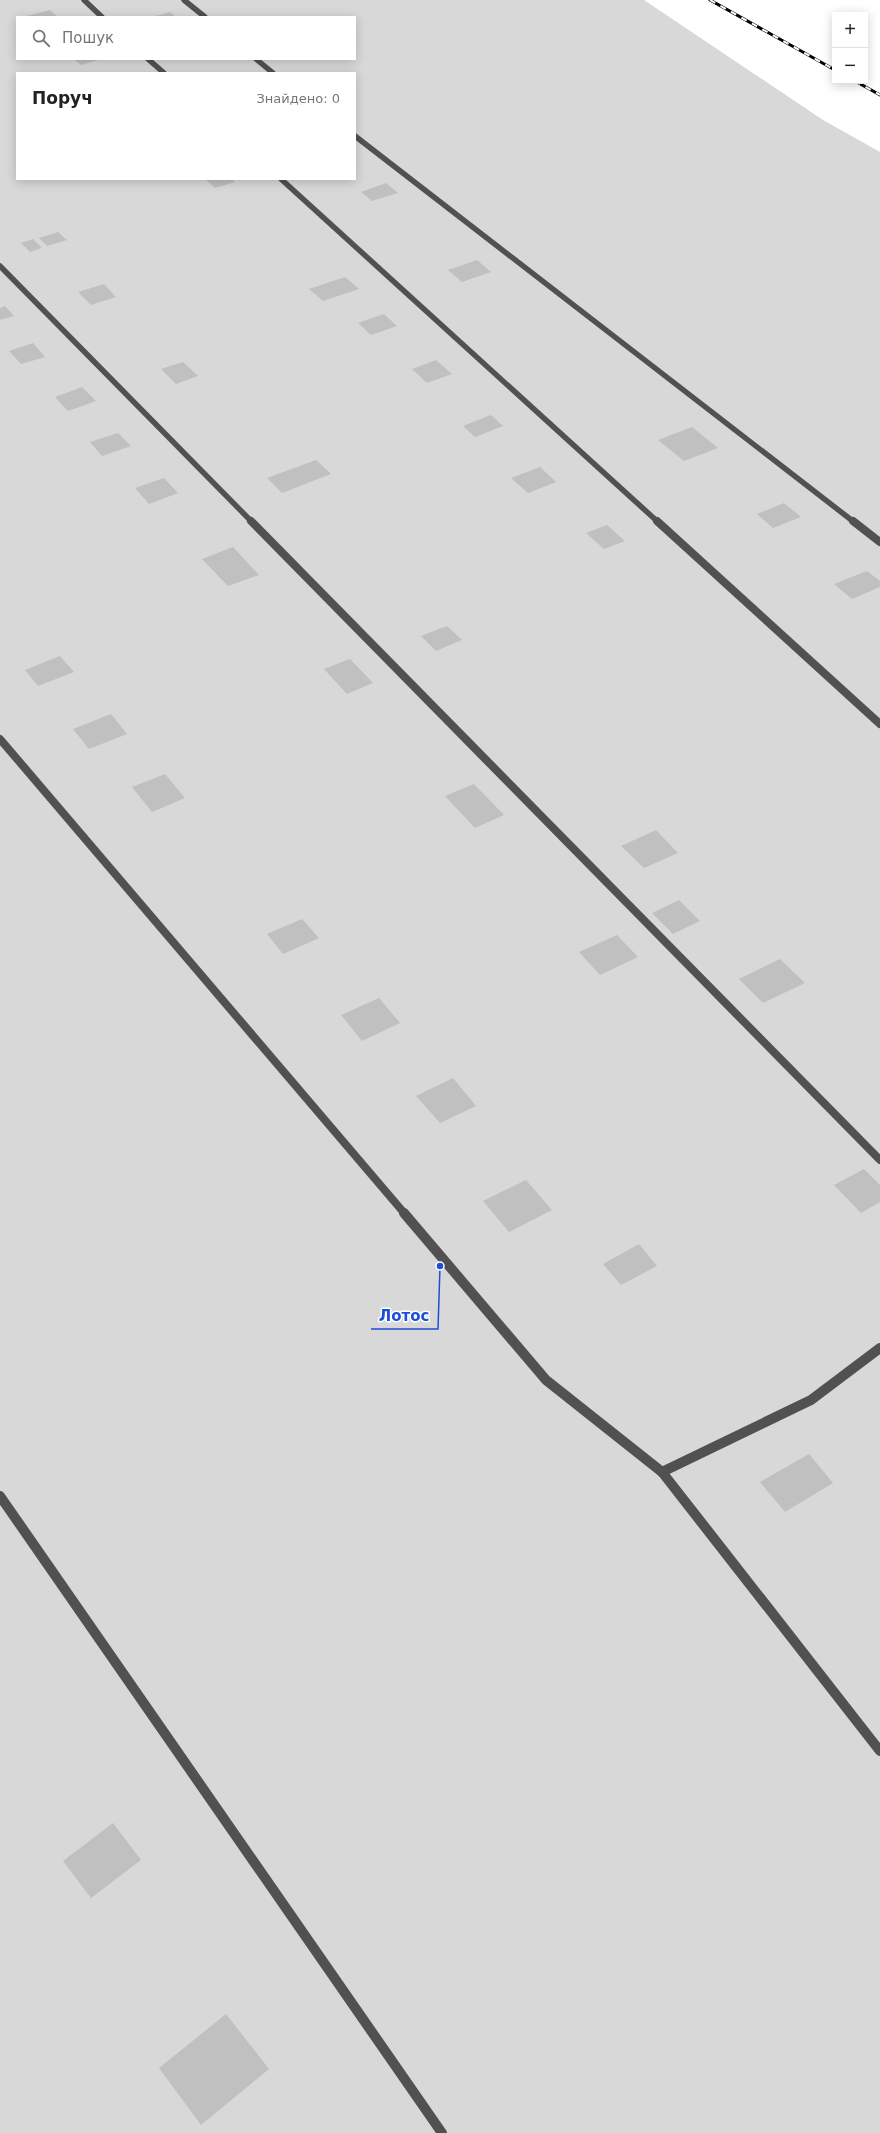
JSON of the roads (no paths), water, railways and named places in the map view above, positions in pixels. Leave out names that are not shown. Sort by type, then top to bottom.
[{"type":"lane","points":[[84,0],[101,16]]},
{"type":"lane","points":[[184,0],[204,16]]},
{"type":"lane","points":[[149,60],[163,72]]},
{"type":"lane","points":[[257,60],[272,72]]},
{"type":"lane","points":[[356,137],[880,542]]},
{"type":"lane","points":[[281,180],[880,724]]},
{"type":"lane","points":[[0,266],[880,1160]]},
{"type":"lane","points":[[0,739],[546,1380],[662,1472],[880,1751]]},
{"type":"lane","points":[[662,1472],[811,1400],[880,1348]]},
{"type":"lane","points":[[0,1496],[442,2133]]},
{"type":"railway","points":[[710,0],[832,68]]},
{"type":"railway","points":[[860,84],[880,95]]},
{"type":"place","name":"Лотос","points":[[440,1266]]}]
